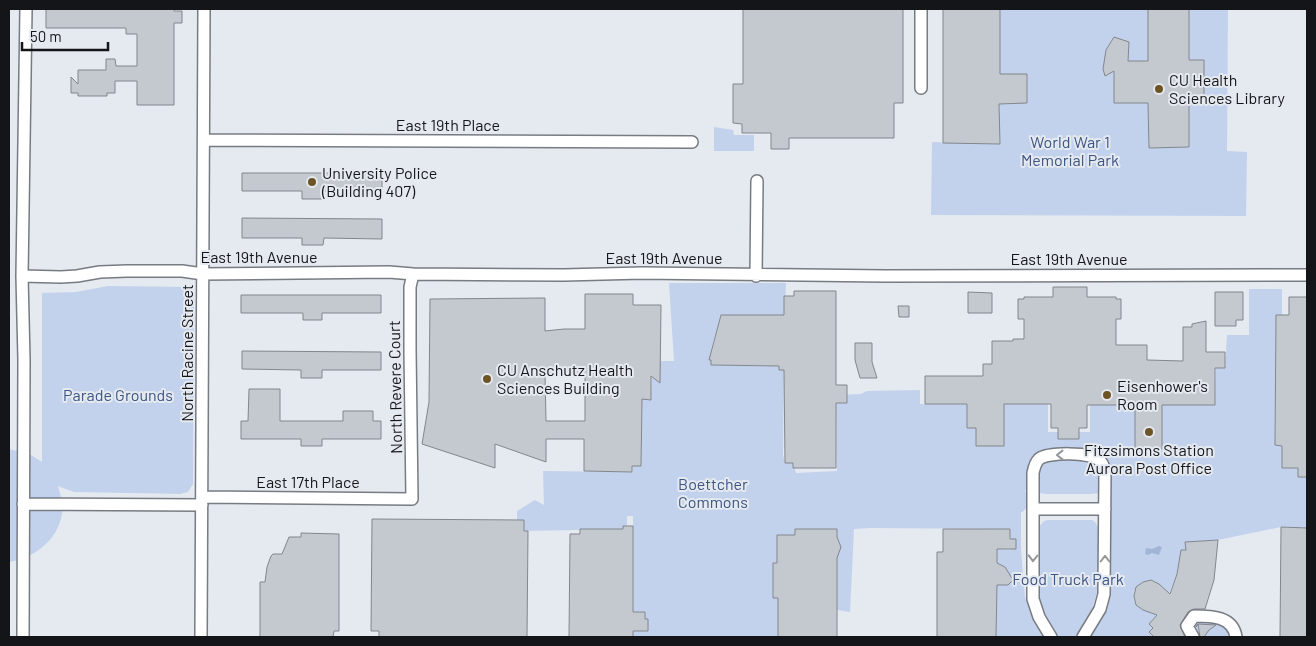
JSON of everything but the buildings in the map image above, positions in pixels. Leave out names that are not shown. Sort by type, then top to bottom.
[{"type":"street","points":[[23,637],[24,360],[22,276],[26,9]]},
{"type":"street","name":"North Racine Street","points":[[201,637],[204,9]]},
{"type":"street","points":[[920,88],[921,9]]},
{"type":"street","name":"East 19th Place","points":[[204,140],[692,142]]},
{"type":"street","points":[[756,276],[757,181]]},
{"type":"street","name":"East 19th Avenue","points":[[22,276],[61,277],[127,271],[182,271],[203,274],[389,272],[564,276],[651,273],[756,276],[1307,275]]},
{"type":"street","name":"North Revere Court","points":[[412,498],[410,288],[413,274]]},
{"type":"street","points":[[1051,637],[1039,617],[1033,599],[1034,466],[1041,458],[1053,455],[1086,455],[1100,460],[1105,474],[1104,594],[1100,609],[1083,637]]},
{"type":"street","name":"East 17th Place","points":[[23,504],[412,498]]},
{"type":"street","points":[[1033,509],[1105,509]]},
{"type":"street","points":[[1193,637],[1187,626],[1194,616],[1224,620],[1232,626],[1236,637]]},
{"type":"green space","name":"World War 1 Memorial Park","points":[[1000,9],[1148,9],[1148,61],[1128,61],[1128,42],[1114,37],[1106,49],[1114,61],[1114,103],[1148,103],[1149,148],[1189,147],[1189,9],[1228,9],[1227,151],[1247,152],[1246,216],[931,215],[932,142],[1000,144],[999,102],[1027,103],[1027,74],[1000,74]]},
{"type":"green space","points":[[714,127],[733,130],[734,135],[754,135],[754,151],[714,151]]},
{"type":"green space","name":"Boettcher Commons","points":[[669,283],[786,283],[784,334],[768,344],[768,315],[721,315],[711,350],[711,365],[768,366],[779,361],[784,370],[783,455],[785,463],[793,463],[796,473],[837,471],[836,395],[861,394],[867,391],[920,390],[920,404],[976,404],[976,417],[967,417],[967,428],[976,428],[976,446],[1004,446],[1004,404],[1048,404],[1048,432],[1090,432],[1090,405],[1135,405],[1135,449],[1162,449],[1162,405],[1215,405],[1216,368],[1225,368],[1227,335],[1249,335],[1249,289],[1282,289],[1282,315],[1276,315],[1275,445],[1288,446],[1298,462],[1298,477],[1307,477],[1307,528],[1281,527],[1218,540],[1185,542],[1186,550],[1181,550],[1177,573],[1166,601],[1163,588],[1154,581],[1143,582],[1134,591],[1135,603],[1141,609],[1161,609],[1149,624],[1153,627],[1149,632],[1152,635],[1150,637],[1090,637],[1101,619],[1108,602],[1110,492],[1046,494],[1025,490],[1028,498],[1028,507],[1021,513],[1021,550],[1025,597],[1031,614],[1045,637],[996,637],[997,549],[1011,550],[1010,529],[870,528],[854,529],[850,612],[837,610],[795,538],[785,538],[785,535],[778,535],[777,563],[773,563],[773,598],[778,598],[778,637],[633,637],[633,631],[648,631],[648,619],[645,619],[645,612],[633,612],[633,516],[627,516],[627,526],[623,529],[524,531],[524,520],[517,520],[517,511],[535,500],[544,505],[543,471],[633,472],[632,466],[641,466],[642,399],[651,400],[652,368],[660,361],[674,361]]},
{"type":"green space","name":"Parade Grounds","points":[[108,286],[192,287],[194,296],[193,484],[188,492],[180,494],[74,492],[58,486],[62,501],[62,513],[55,533],[40,549],[20,560],[9,562],[9,449],[31,455],[42,462],[42,293],[76,292]]},
{"type":"green space","name":"Food Truck Park","points":[[1092,520],[1098,527],[1098,589],[1092,609],[1075,637],[1059,637],[1043,610],[1038,592],[1038,528],[1044,521]]},
{"type":"green space","points":[[1202,616],[1227,621],[1235,637],[1186,637]]},
{"type":"shaded area","points":[[1159,546],[1162,547],[1159,555],[1145,554],[1146,548],[1152,549]]},
{"type":"place","name":"CU Health Sciences Library","points":[[1159,89]]},
{"type":"place","name":"University Police (Building 407)","points":[[312,182]]},
{"type":"place","name":"CU Anschutz Health Sciences Building","points":[[487,379]]},
{"type":"place","name":"Eisenhower's Room","points":[[1107,395]]},
{"type":"place","name":"Fitzsimons Station Aurora Post Office","points":[[1149,432]]}]
